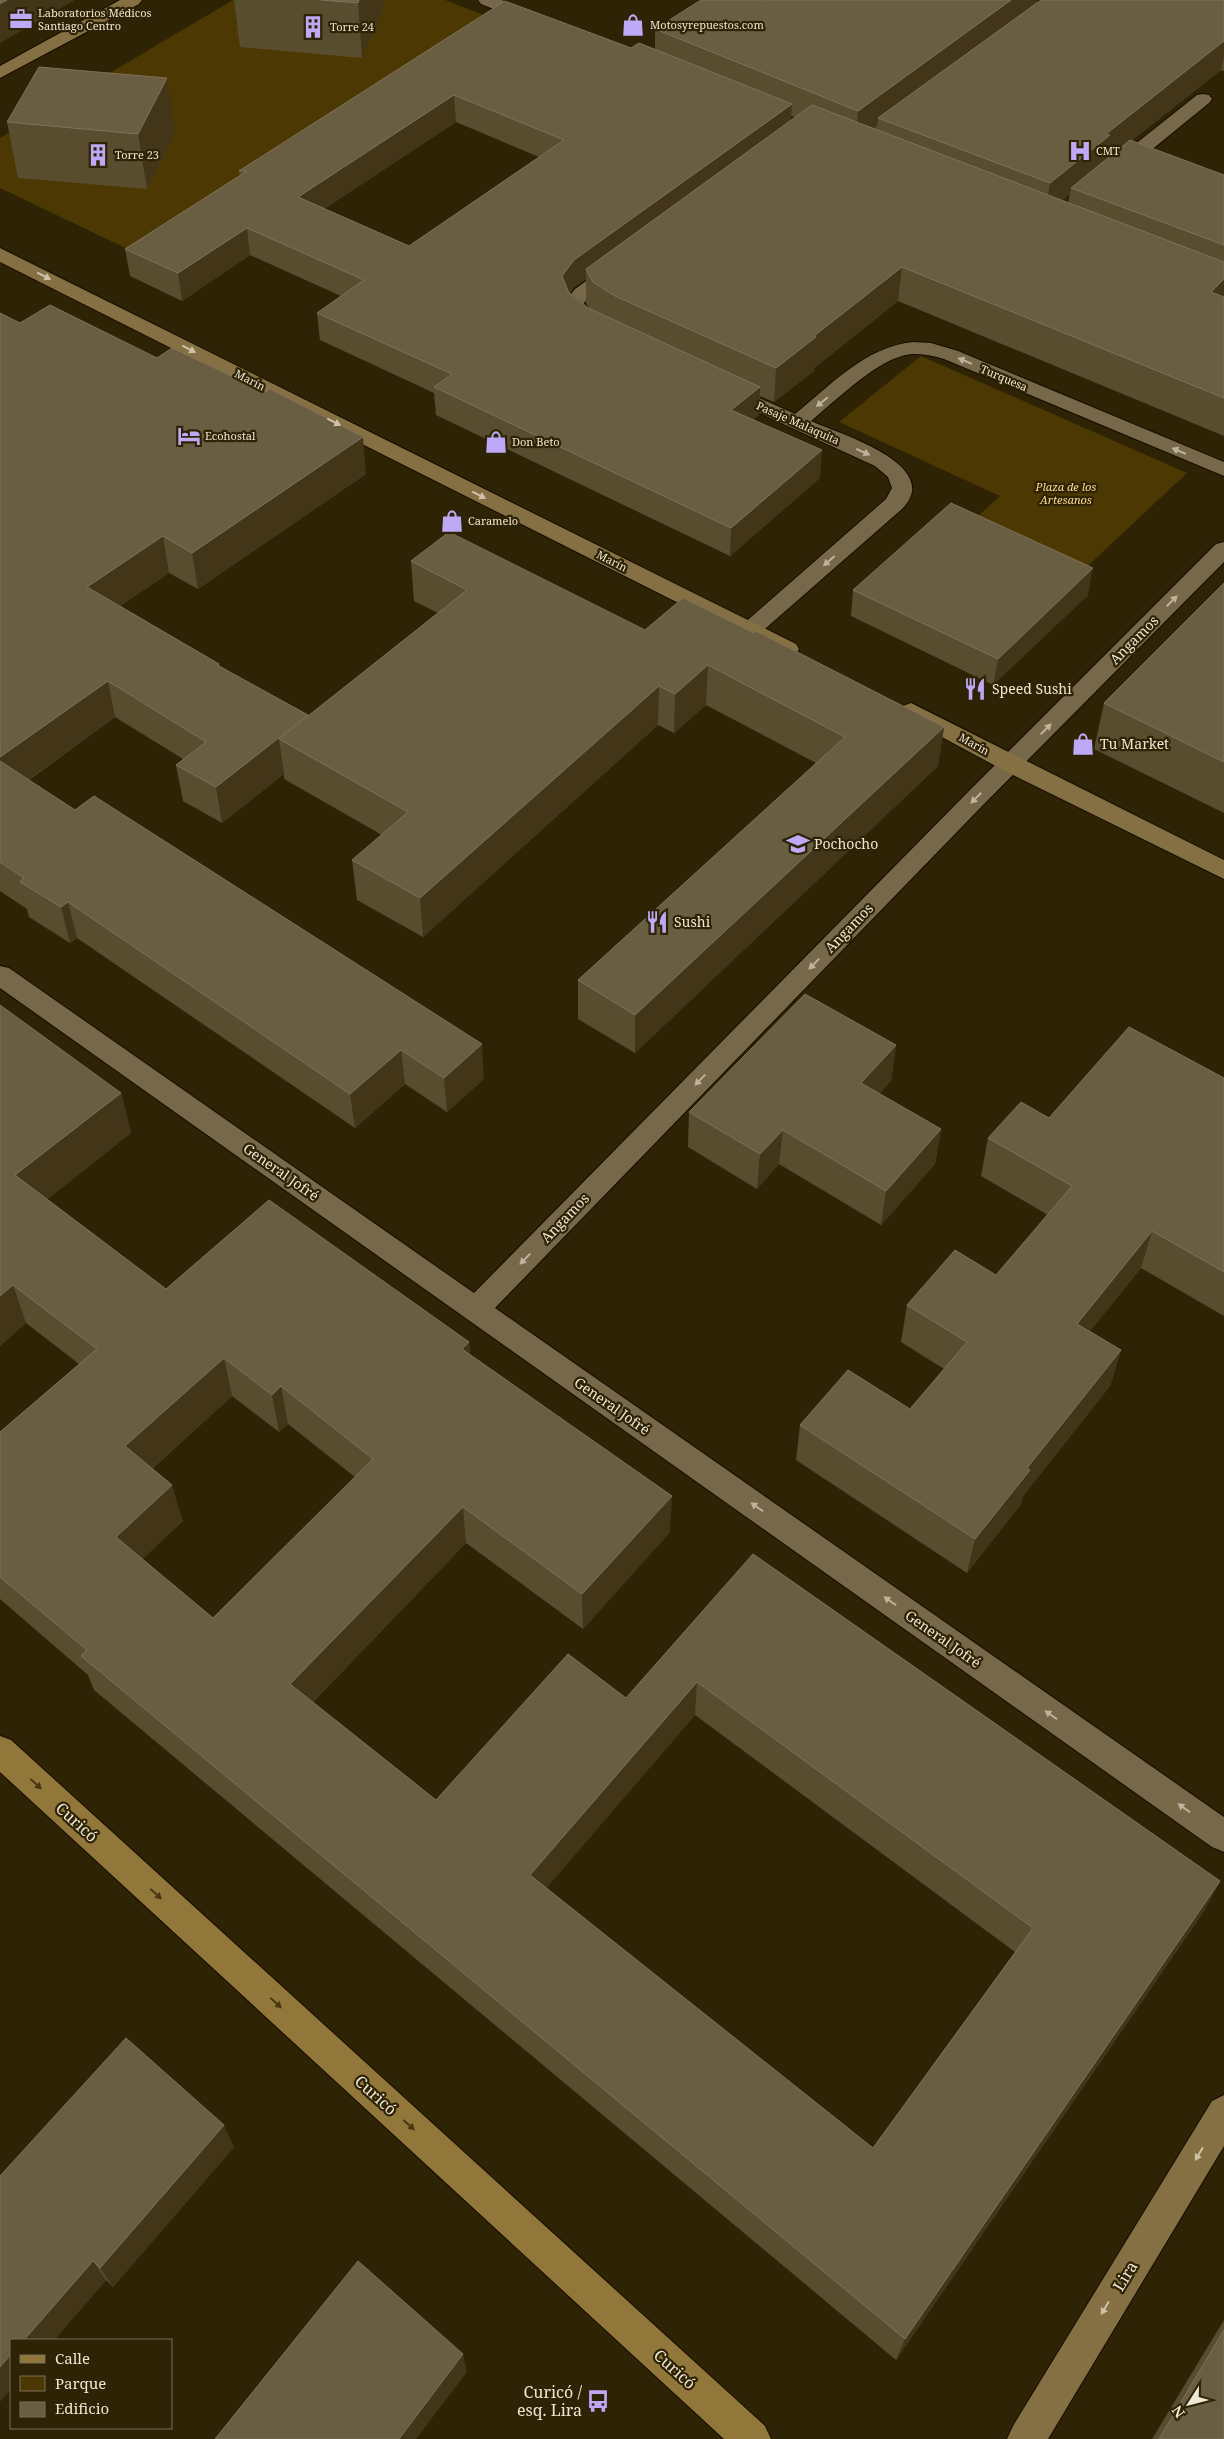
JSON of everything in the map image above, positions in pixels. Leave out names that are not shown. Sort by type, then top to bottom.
[{"type":"main road","name":"Curicó","points":[[0,1752],[752,2439]]},
{"type":"street","points":[[0,73],[134,0]]},
{"type":"street","points":[[487,0],[551,26]]},
{"type":"street","points":[[1103,179],[1203,99]]},
{"type":"street","name":"Marín","points":[[0,254],[802,657]]},
{"type":"street","points":[[607,336],[584,321],[577,314],[574,303],[582,293],[630,258]]},
{"type":"street","name":"Turquesa","points":[[797,422],[876,359],[891,351],[920,346],[951,356],[1224,470]]},
{"type":"street","name":"Pasaje Malaquita","points":[[706,381],[882,461],[898,474],[902,481],[902,493],[894,504],[750,630]]},
{"type":"street","name":"Angamos","points":[[475,1310],[1224,549]]},
{"type":"street","name":"Marín","points":[[890,701],[1011,764],[1224,870]]},
{"type":"street","name":"General Jofré","points":[[0,974],[1224,1836]]},
{"type":"street","name":"Lira","points":[[1026,2439],[1224,2113]]},
{"type":"green space","points":[[233,0],[445,0],[502,22],[136,253],[0,188],[0,138]]},
{"type":"green space","name":"Plaza de los Artesanos","points":[[921,356],[1187,473],[1077,576],[968,525],[1000,496],[839,422]]},
{"type":"building","points":[[321,0],[359,0],[358,3]]},
{"type":"building","points":[[701,0],[1011,0],[858,111],[655,29]]},
{"type":"building","points":[[1041,0],[1224,0],[1224,41],[1106,134],[1110,135],[1050,183],[878,118]]},
{"type":"building","points":[[505,1],[631,48],[639,43],[792,104],[574,260],[562,276],[569,293],[588,308],[760,387],[731,410],[822,450],[731,528],[434,387],[452,374],[317,313],[364,280],[247,228],[178,273],[125,249],[247,171],[239,171]],"holes":[[[454,95],[564,140],[409,246],[298,197]]]},
{"type":"building","points":[[39,67],[167,78],[138,134],[7,122]]},
{"type":"building","points":[[812,105],[1224,262],[1224,279],[1211,292],[1224,297],[1224,398],[902,267],[776,368],[615,296],[593,282],[586,269]]},
{"type":"building","points":[[1130,140],[1224,175],[1224,245],[1071,188]]},
{"type":"building","points":[[50,305],[157,358],[172,348],[265,392],[270,389],[363,437],[192,553],[163,536],[87,587],[219,664],[217,665],[308,715],[216,787],[176,765],[206,742],[108,681],[0,757],[0,313],[20,323]]},
{"type":"building","points":[[951,503],[1093,568],[998,659],[853,590]]},
{"type":"building","points":[[449,532],[645,630],[683,598],[754,633],[756,631],[944,727],[635,1015],[578,980],[845,737],[708,665],[675,694],[659,686],[420,898],[352,860],[408,812],[279,739],[467,590],[411,561]]},
{"type":"building","points":[[1224,583],[1224,762],[1104,703]]},
{"type":"building","points":[[0,761],[75,810],[94,796],[482,1044],[444,1078],[401,1050],[350,1094],[68,902],[61,907],[20,882],[24,878],[0,862]]},
{"type":"building","points":[[805,994],[896,1045],[861,1083],[941,1129],[886,1191],[783,1130],[760,1154],[689,1112]]},
{"type":"building","points":[[0,1005],[121,1093],[15,1175],[166,1289],[269,1200],[469,1342],[462,1349],[672,1496],[582,1594],[463,1507],[290,1684],[436,1800],[568,1654],[626,1698],[753,1554],[1220,1881],[905,2339],[81,1656],[87,1650],[0,1577],[0,1432],[97,1349],[13,1285],[0,1296]],"holes":[[[224,1358],[272,1395],[281,1386],[373,1459],[213,1618],[116,1537],[172,1485],[125,1446]],[[697,1682],[1033,1928],[873,2148],[530,1875]]]},
{"type":"building","points":[[1129,1027],[1224,1078],[1224,1272],[1152,1231],[1077,1324],[1121,1350],[1027,1468],[1030,1470],[975,1539],[800,1425],[848,1370],[910,1409],[967,1342],[907,1305],[955,1250],[996,1275],[1072,1186],[988,1138],[1021,1102],[1049,1118]]},
{"type":"building","points":[[126,2038],[224,2125],[100,2268],[93,2261],[25,2339],[10,2339],[10,2355],[0,2367],[0,2176]]},
{"type":"building","points":[[358,2261],[463,2354],[399,2439],[215,2439]]},
{"type":"building","points":[[1224,2330],[1224,2439],[1159,2439]]},
{"type":"place","name":"Laboratorios Médicos Santiago Centro","points":[[21,19]]},
{"type":"place","name":"Motosyrepuestos.com","points":[[633,25]]},
{"type":"place","name":"Torre 24","points":[[313,27]]},
{"type":"place","name":"CMT","points":[[1080,151]]},
{"type":"place","name":"Torre 23","points":[[98,155]]},
{"type":"place","name":"Ecohostal","points":[[189,436]]},
{"type":"place","name":"Don Beto","points":[[496,442]]},
{"type":"place","name":"Caramelo","points":[[452,521]]},
{"type":"place","name":"Speed Sushi","points":[[975,689]]},
{"type":"place","name":"Tu Market","points":[[1083,744]]},
{"type":"place","name":"Pochocho","points":[[798,844]]},
{"type":"place","name":"Sushi","points":[[657,922]]},
{"type":"place","name":"Curicó / esq. Lira","points":[[598,2401]]}]
